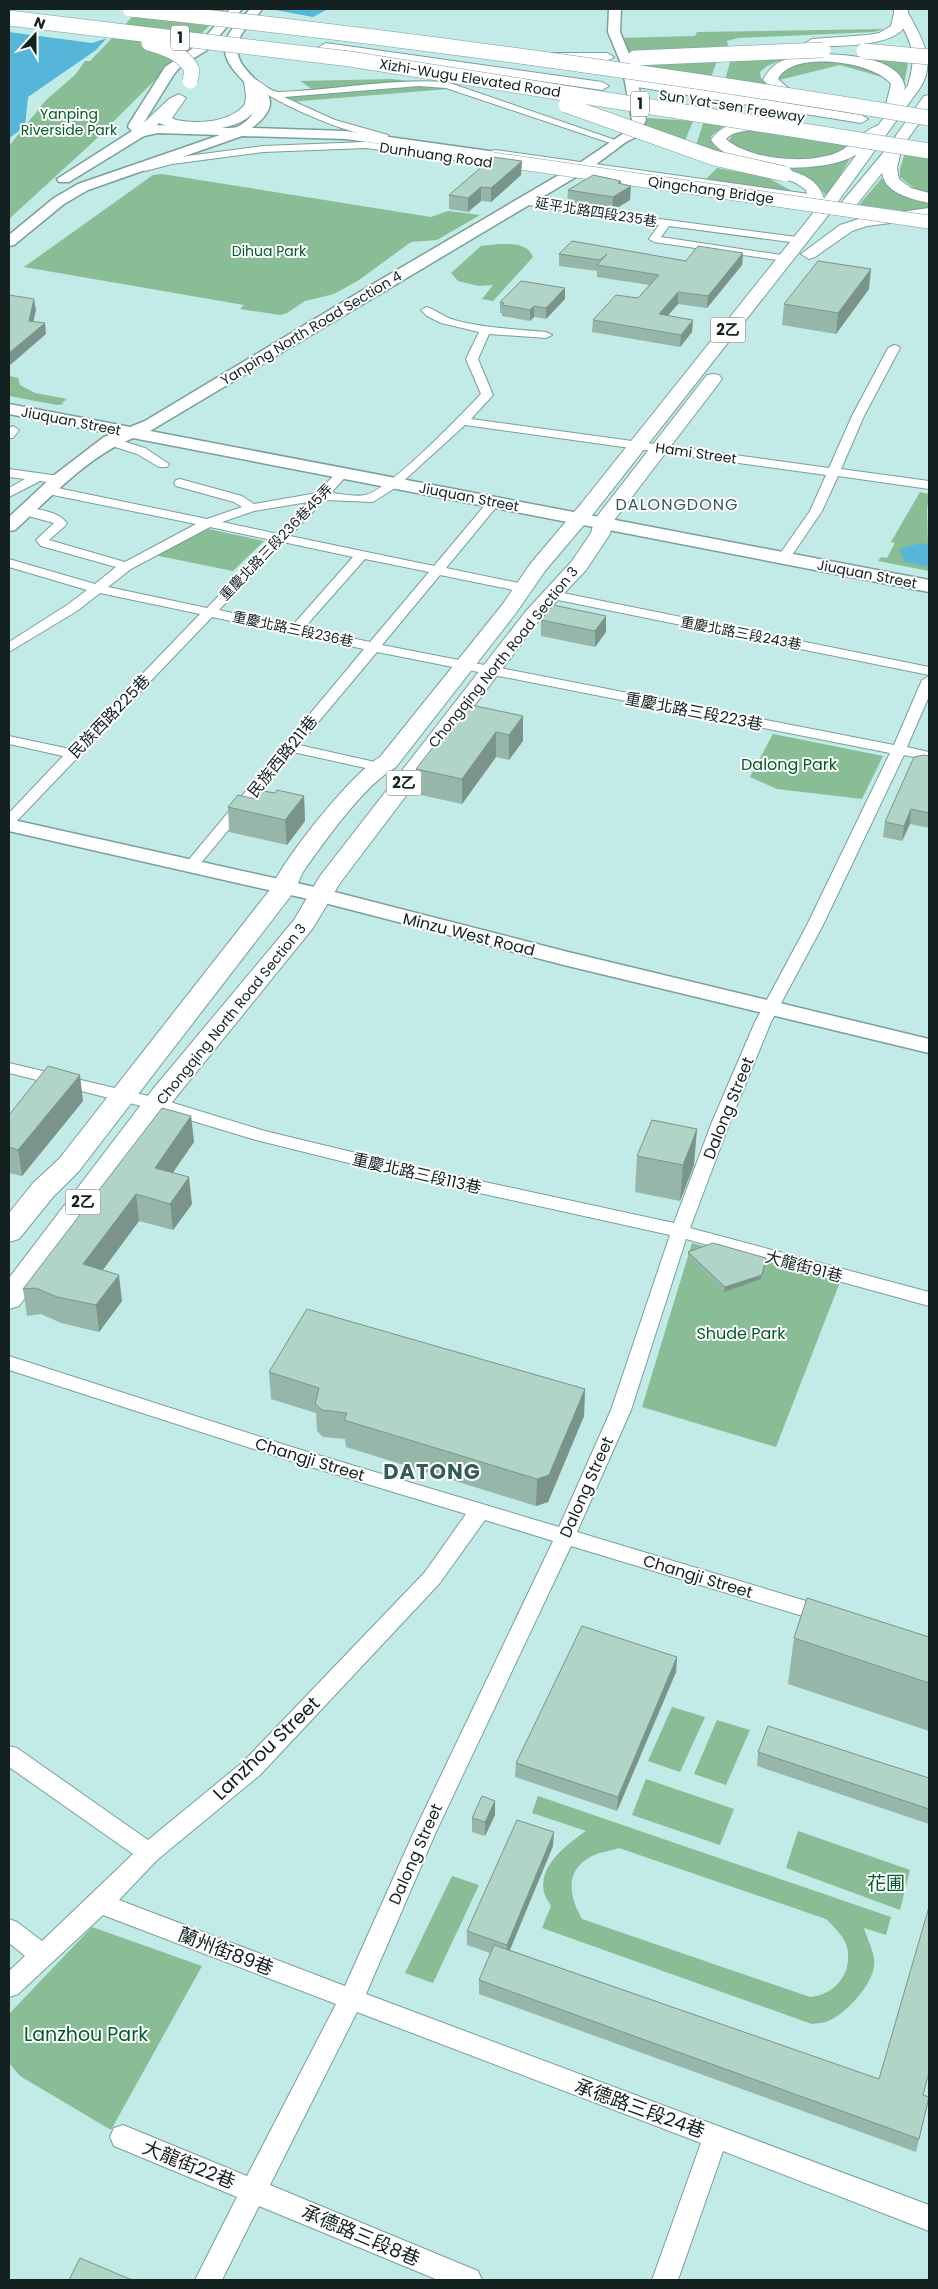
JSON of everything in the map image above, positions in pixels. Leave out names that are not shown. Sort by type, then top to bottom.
[{"type":"main road","points":[[607,57],[883,36],[897,28],[901,9]]},
{"type":"main road","name":"2乙","points":[[886,122],[906,100],[915,85],[921,65],[920,49],[901,9]]},
{"type":"main road","name":"1","points":[[9,10],[331,43]]},
{"type":"main road","name":"1","points":[[125,11],[331,43],[421,63],[596,109],[632,114],[853,124],[929,146]]},
{"type":"main road","name":"Xizhi-Wugu Elevated Road","points":[[125,11],[470,47],[727,84],[927,109]]},
{"type":"main road","name":"Xizhi-Wugu Elevated Road","points":[[9,18],[350,59],[929,151]]},
{"type":"main road","points":[[9,24],[153,44],[170,50],[187,61],[192,70],[190,81],[164,118],[167,122],[187,127],[212,125],[231,120],[249,109],[254,98],[251,81]]},
{"type":"main road","name":"Sun Yat-sen Freeway","points":[[331,43],[600,82],[634,82],[929,139]]},
{"type":"main road","points":[[331,43],[538,57],[682,56],[824,50],[864,51],[929,57]]},
{"type":"main road","points":[[809,58],[845,59],[874,65],[885,70],[898,82],[899,90],[892,103],[886,122],[850,152],[823,161],[790,162],[760,160],[732,152],[722,146],[718,140],[721,134],[729,129],[751,125],[853,124],[816,103],[783,91],[770,80],[770,74],[783,64],[809,58]]},
{"type":"main road","points":[[517,88],[714,158],[800,178],[812,186],[817,193],[818,216]]},
{"type":"main road","points":[[141,132],[178,98]]},
{"type":"main road","name":"2乙","points":[[764,313],[801,265],[818,238],[927,109]]},
{"type":"main road","name":"Chongqing North Road Section 3","points":[[9,1232],[43,1190],[69,1165],[123,1097],[284,888],[290,873],[340,809],[379,767],[388,762],[578,518],[852,173],[886,122]]},
{"type":"main road","name":"Sun Yat-sen Freeway","points":[[853,124],[929,129]]},
{"type":"main road","points":[[893,150],[889,173],[892,180],[900,189],[929,198]]},
{"type":"main road","points":[[801,265],[846,228],[865,222],[908,216],[929,217]]},
{"type":"main road","name":"Chongqing North Road Section 3","points":[[9,1299],[157,1104],[304,923],[319,895],[533,615],[553,596],[602,532],[602,523],[723,366]]},
{"type":"street","points":[[122,122],[177,63],[203,47],[236,9]]},
{"type":"street","points":[[272,95],[419,83],[447,85],[619,140],[625,121],[624,107],[604,38],[603,9]]},
{"type":"street","name":"Yanping North Road Section 4","points":[[9,526],[48,482],[110,441],[131,433],[185,405],[368,292],[526,202],[586,165],[619,140],[634,133],[639,120],[634,82],[614,32],[615,9]]},
{"type":"street","points":[[9,242],[59,201],[83,187],[110,176],[238,133],[254,122],[263,108],[263,98],[237,66],[231,53],[230,42],[255,10]]},
{"type":"street","points":[[141,132],[135,127],[136,124],[170,70]]},
{"type":"street","name":"Dunhuang Road","points":[[251,81],[272,95],[327,122],[384,137],[809,197]]},
{"type":"street","points":[[254,122],[268,130],[320,135],[366,145]]},
{"type":"street","points":[[238,133],[320,135],[339,130],[384,137]]},
{"type":"street","points":[[64,179],[141,132],[294,133]]},
{"type":"street","points":[[9,227],[64,179],[110,135]]},
{"type":"street","name":"Qingchang Bridge","points":[[320,135],[929,217]]},
{"type":"street","name":"Dunhuang Road","points":[[110,176],[172,161],[263,149],[366,145],[808,208],[818,216]]},
{"type":"street","name":"延平北路四段235巷","points":[[526,202],[798,240]]},
{"type":"street","points":[[666,223],[654,239],[784,258]]},
{"type":"street","points":[[426,310],[430,315],[439,319],[485,330],[546,335]]},
{"type":"street","points":[[9,648],[72,608],[126,566],[208,523],[252,508],[321,496],[369,499],[394,483],[463,420],[487,395],[472,359],[485,330]]},
{"type":"street","points":[[783,558],[816,511],[835,472],[858,416],[894,348]]},
{"type":"street","name":"Jiuquan Street","points":[[9,409],[929,586]]},
{"type":"street","name":"Hami Street","points":[[463,420],[929,485]]},
{"type":"street","points":[[110,441],[141,451],[164,464]]},
{"type":"street","points":[[9,473],[279,539],[523,588]]},
{"type":"street","name":"重慶北路三段236巷45弄","points":[[210,612],[343,473]]},
{"type":"street","points":[[9,494],[48,482]]},
{"type":"street","points":[[180,483],[238,499],[252,508]]},
{"type":"street","name":"民族西路211巷","points":[[191,866],[494,502]]},
{"type":"street","points":[[24,511],[56,518],[61,523],[42,540],[45,543],[126,566]]},
{"type":"street","points":[[295,630],[362,555]]},
{"type":"street","name":"重慶北路三段236巷","points":[[9,563],[96,588],[490,671]]},
{"type":"street","name":"重慶北路三段243巷","points":[[553,596],[929,671]]},
{"type":"street","name":"民族西路225巷","points":[[9,821],[210,612]]},
{"type":"street","name":"重慶北路三段223巷","points":[[490,671],[929,756]]},
{"type":"street","name":"Dalong Street","points":[[208,2280],[351,1999],[424,1834],[565,1536],[621,1410],[680,1231],[721,1122],[770,1008],[815,925],[899,750],[929,680]]},
{"type":"street","points":[[9,740],[73,754]]},
{"type":"street","points":[[289,747],[379,767]]},
{"type":"street","name":"Minzu West Road","points":[[9,826],[319,895],[371,910],[929,1046]]},
{"type":"street","name":"重慶北路三段113巷","points":[[9,1068],[157,1104],[262,1136],[393,1168],[680,1231]]},
{"type":"street","name":"大龍街91巷","points":[[680,1231],[929,1299]]},
{"type":"street","name":"Changji Street","points":[[9,1363],[286,1452],[848,1622]]},
{"type":"street","name":"Lanzhou Street","points":[[9,1986],[100,1903],[149,1853],[252,1768],[432,1578],[480,1511]]},
{"type":"street","points":[[9,1756],[149,1853]]},
{"type":"street","name":"蘭州街89巷","points":[[100,1903],[351,1999]]},
{"type":"street","points":[[9,1929],[42,1955]]},
{"type":"street","name":"承德路三段24巷","points":[[351,1999],[716,2136],[869,2199],[929,2218]]},
{"type":"street","points":[[665,2280],[716,2136]]},
{"type":"street","name":"大龍街22巷","points":[[123,2137],[254,2190]]},
{"type":"street","name":"承德路三段8巷","points":[[254,2190],[469,2280]]},
{"type":"green space","name":"Yanping Riverside Park","points":[[140,9],[226,9],[93,142],[9,219],[9,146],[46,100],[75,75],[85,61],[90,61]]},
{"type":"green space","points":[[884,29],[874,32],[738,38],[727,41],[728,46],[623,53],[616,38],[695,36],[697,32]]},
{"type":"green space","points":[[860,54],[909,58],[904,84],[901,79],[857,60]]},
{"type":"green space","points":[[732,55],[789,57],[767,66],[760,72],[761,78],[770,87],[725,80]]},
{"type":"green space","points":[[719,56],[711,77],[630,65]]},
{"type":"green space","points":[[821,60],[845,62],[869,68],[882,77],[840,65],[779,80],[779,74],[790,65]]},
{"type":"green space","points":[[392,79],[415,82],[312,89],[300,81]]},
{"type":"green space","points":[[440,85],[448,89],[289,102],[281,97]]},
{"type":"green space","points":[[648,118],[693,121],[684,143],[640,129]]},
{"type":"green space","points":[[704,121],[724,126],[711,138],[716,148],[729,155],[756,160],[804,164],[830,164],[850,159],[827,197],[815,182],[802,175],[695,148]]},
{"type":"green space","points":[[748,129],[859,140],[838,154],[823,158],[781,158],[752,152],[729,142],[734,134]]},
{"type":"green space","points":[[906,149],[929,153],[929,193],[914,188],[900,177],[900,169]]},
{"type":"green space","points":[[717,168],[767,177],[795,193],[706,179]]},
{"type":"green space","name":"Dihua Park","points":[[162,174],[431,217],[448,211],[480,215],[437,240],[411,242],[359,280],[334,294],[305,301],[287,313],[280,315],[240,309],[244,305],[24,267],[153,175]]},
{"type":"green space","points":[[882,178],[886,184],[897,192],[909,197],[929,201],[929,208],[904,211],[859,205]]},
{"type":"green space","points":[[514,244],[523,247],[531,252],[533,257],[493,301],[482,299],[493,285],[479,286],[458,281],[451,273],[481,246]]},
{"type":"green space","points":[[9,376],[18,378],[20,385],[35,393],[67,399],[62,403],[64,404],[57,405],[9,396]]},
{"type":"green space","points":[[920,492],[929,494],[927,511],[929,571],[878,561],[881,557],[887,558],[895,543],[891,542]]},
{"type":"green space","points":[[204,528],[264,541],[233,571],[154,555]]},
{"type":"green space","name":"Dalong Park","points":[[773,734],[883,756],[862,799],[777,789],[750,777]]},
{"type":"green space","name":"Shude Park","points":[[692,1243],[840,1282],[776,1447],[642,1407]]},
{"type":"green space","points":[[672,1707],[705,1717],[680,1772],[648,1761]]},
{"type":"green space","points":[[717,1720],[750,1730],[726,1785],[694,1774]]},
{"type":"green space","points":[[646,1779],[734,1809],[720,1845],[632,1815]]},
{"type":"green space","points":[[538,1796],[891,1917],[886,1935],[864,1928],[873,1952],[874,1961],[869,1982],[850,2006],[842,2012],[826,2022],[812,2024],[542,1928],[551,1906],[544,1892],[543,1882],[545,1873],[563,1849],[586,1831],[532,1813]],"holes":[[[619,1848],[826,1919],[846,1943],[847,1966],[845,1974],[834,1987],[827,1992],[810,1997],[582,1919],[572,1893],[573,1876],[583,1862],[592,1856]]]},
{"type":"green space","name":"花圃","points":[[798,1831],[910,1870],[900,1910],[786,1868]]},
{"type":"green space","points":[[452,1876],[479,1885],[433,1983],[405,1973]]},
{"type":"green space","name":"Lanzhou Park","points":[[92,1927],[202,1966],[111,2130],[20,2076],[9,2063],[9,2014]]},
{"type":"water","points":[[9,9],[133,9],[96,50],[28,97],[25,127],[9,138]]},
{"type":"water","points":[[270,9],[328,9],[313,17]]},
{"type":"water","points":[[921,543],[929,545],[929,567],[905,562],[899,549]]},
{"type":"pier","points":[[9,9],[136,9],[111,37],[92,43],[9,32]]},
{"type":"building","points":[[493,157],[522,161],[491,188],[481,187],[468,198],[449,195]]},
{"type":"building","points":[[593,175],[621,181],[618,183],[631,186],[613,197],[568,190]]},
{"type":"building","points":[[572,241],[686,261],[698,246],[743,253],[708,296],[678,292],[659,314],[693,320],[681,335],[593,320],[616,295],[638,298],[659,275],[597,265],[607,254],[600,260],[559,254]]},
{"type":"building","points":[[818,261],[871,269],[838,313],[784,304]]},
{"type":"building","points":[[521,281],[565,288],[546,308],[534,306],[530,310],[502,305],[504,303],[500,302]]},
{"type":"building","points":[[9,295],[34,299],[29,321],[45,323],[9,353]]},
{"type":"building","points":[[553,605],[606,616],[595,631],[541,620]]},
{"type":"building","points":[[471,705],[523,716],[509,735],[496,732],[462,779],[416,769],[440,738],[444,739]]},
{"type":"building","points":[[929,756],[929,813],[911,809],[904,826],[885,822],[914,757]]},
{"type":"building","points":[[277,790],[304,796],[285,820],[228,807],[238,795],[256,799],[263,791],[275,793]]},
{"type":"building","points":[[48,1066],[80,1075],[18,1150],[9,1147],[9,1115]]},
{"type":"building","points":[[162,1108],[191,1116],[155,1168],[189,1177],[170,1204],[136,1194],[83,1264],[119,1275],[96,1305],[57,1297],[36,1288],[23,1289]]},
{"type":"building","points":[[652,1120],[697,1129],[683,1165],[637,1156]]},
{"type":"building","points":[[713,1243],[766,1258],[762,1275],[725,1287],[688,1252]]},
{"type":"building","points":[[307,1309],[585,1389],[549,1475],[537,1479],[344,1420],[347,1413],[322,1410],[315,1404],[319,1388],[269,1372]]},
{"type":"building","points":[[807,1598],[929,1637],[929,1683],[794,1638]]},
{"type":"building","points":[[582,1626],[677,1657],[618,1797],[516,1763]]},
{"type":"building","points":[[768,1726],[929,1778],[929,1809],[758,1752]]},
{"type":"building","points":[[482,1796],[495,1801],[485,1822],[472,1818]]},
{"type":"building","points":[[517,1820],[554,1832],[507,1945],[467,1931]]},
{"type":"building","points":[[929,1907],[929,2072],[923,2095],[929,2097],[919,2139],[479,1980],[494,1945],[879,2079]]},
{"type":"building","points":[[80,2258],[132,2280],[69,2280]]},
{"type":"district","name":"DALONGDONG","points":[[677,504]]},
{"type":"district","name":"DATONG","points":[[432,1472]]}]
